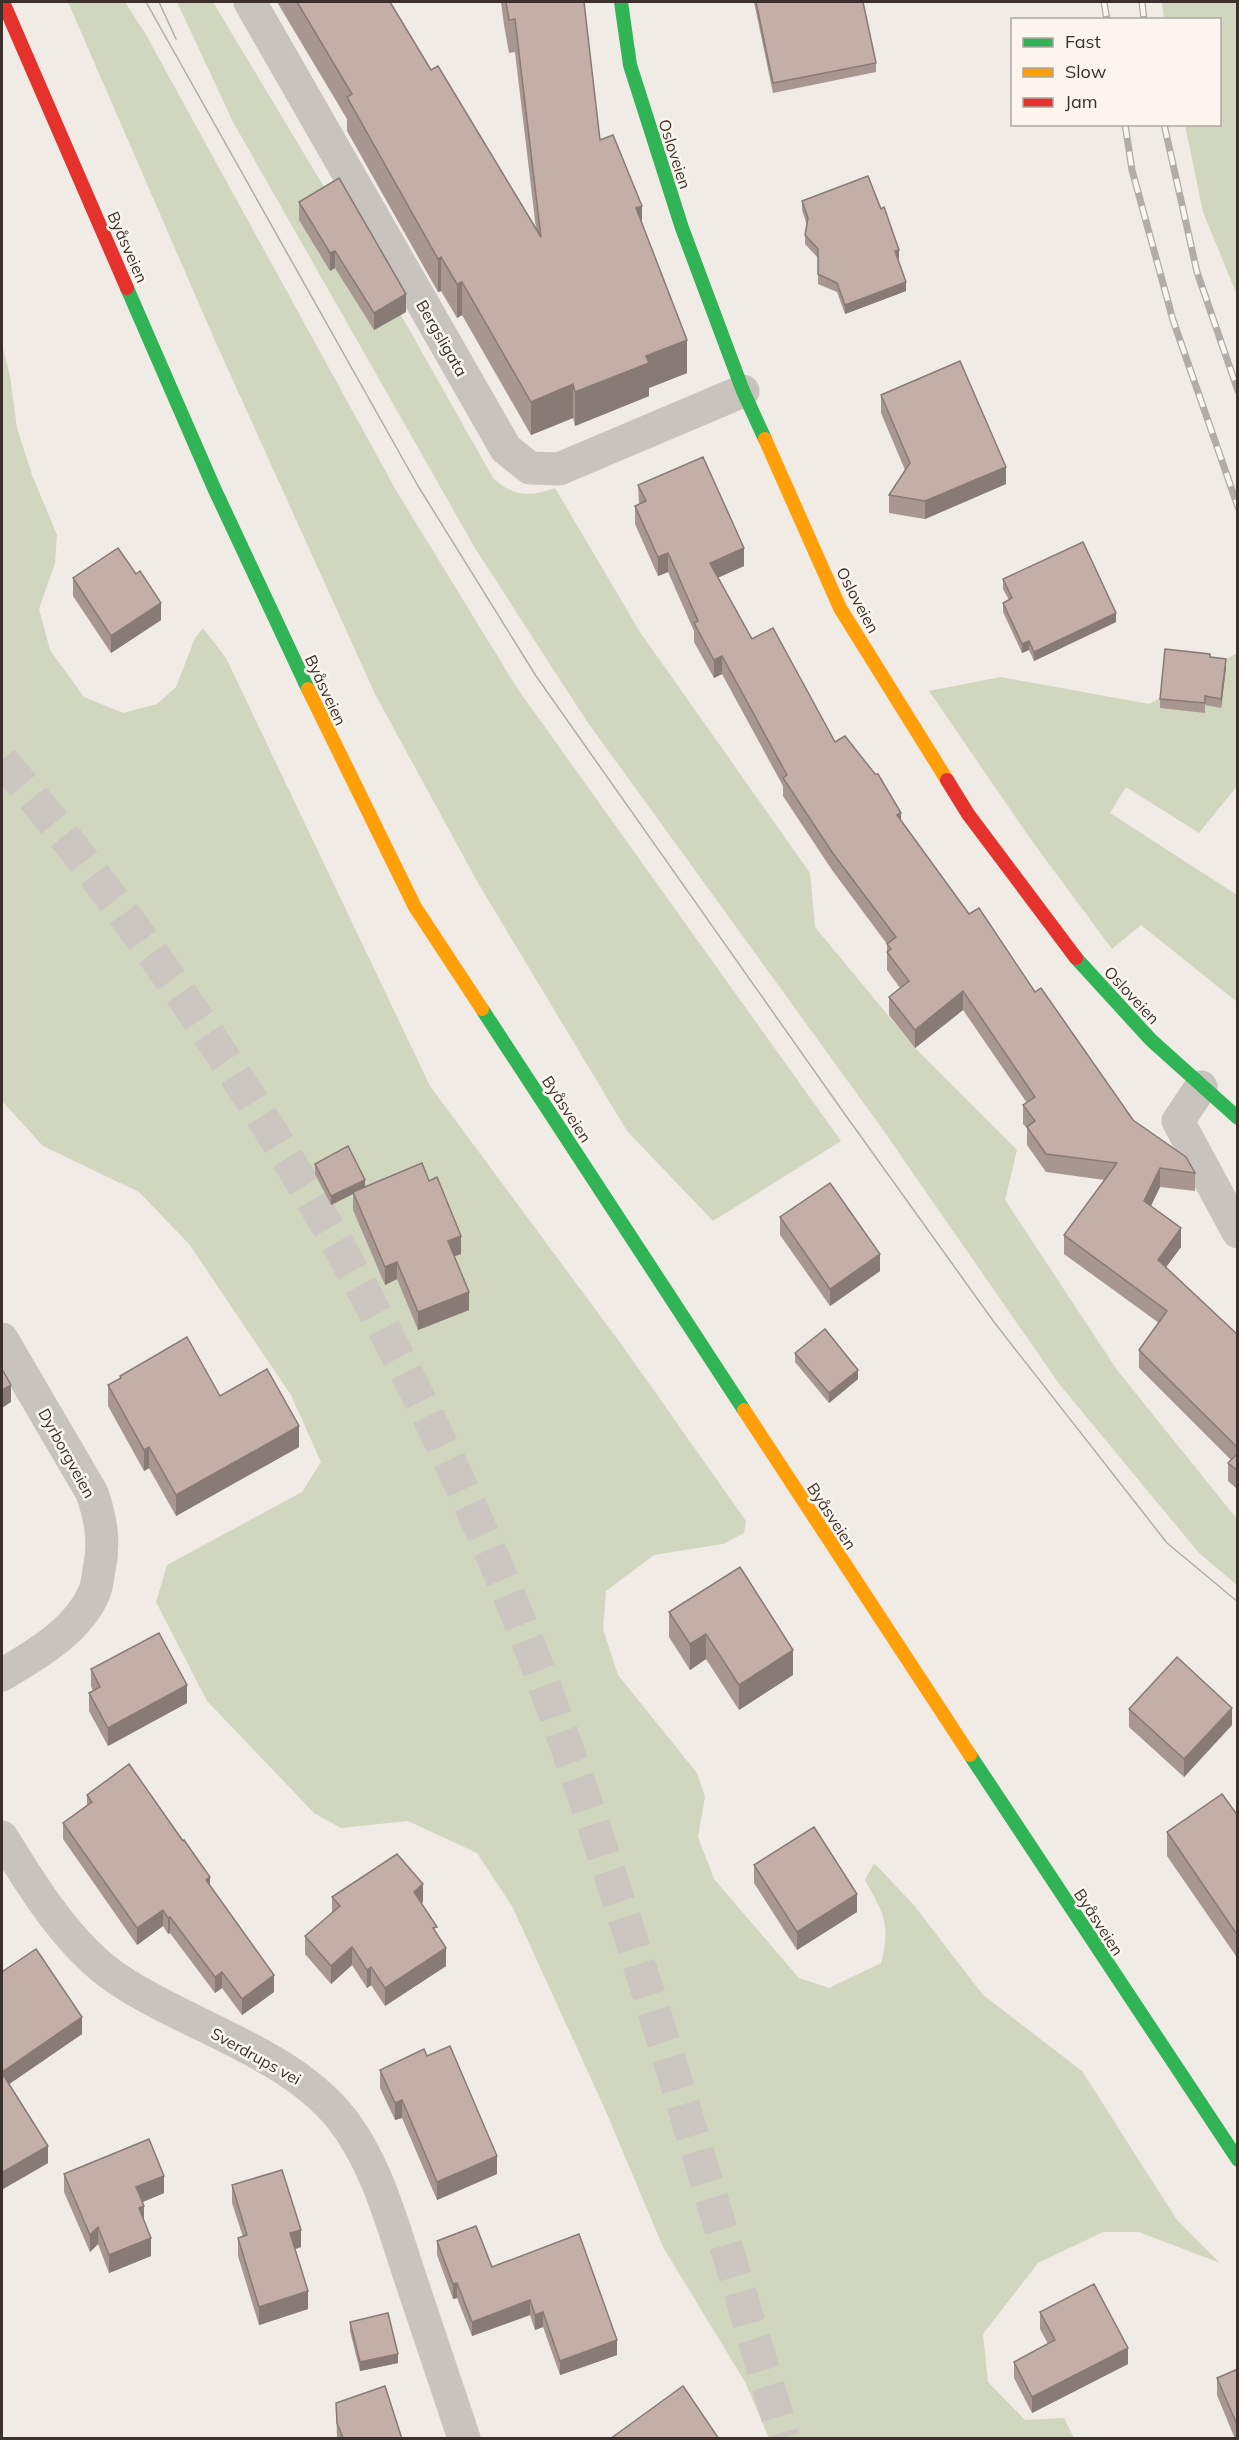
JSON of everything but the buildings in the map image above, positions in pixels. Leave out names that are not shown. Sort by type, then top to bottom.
[{"type":"main road","name":"Byåsveien","points":[[3,2],[214,488],[334,745],[415,906],[1120,1985],[1238,2160]]},
{"type":"main road","name":"Osloveien","points":[[621,2],[630,65],[682,228],[743,392],[840,608],[968,813],[1083,966],[1150,1040],[1238,1118]]},
{"type":"street","name":"Bergsligata","points":[[250,2],[506,449],[530,468],[559,469],[743,392]]},
{"type":"street","points":[[1201,1087],[1178,1121],[1238,1232]]},
{"type":"street","name":"Dyrborgveien","points":[[2,1339],[92,1493],[100,1516],[103,1553],[95,1592],[85,1610],[66,1631],[30,1658],[2,1675]]},
{"type":"street","name":"Sverdrups vei","points":[[2,1837],[49,1907],[100,1966],[156,2003],[285,2069],[313,2089],[341,2118],[361,2149],[385,2202],[464,2439]]},
{"type":"green space","points":[[68,2],[125,2],[145,33],[397,492],[517,688],[841,1141],[713,1221],[627,1131],[478,883],[375,694],[216,343]]},
{"type":"green space","points":[[177,2],[213,2],[405,322],[493,478],[508,489],[522,494],[538,493],[555,488],[640,632],[810,873],[815,927],[915,1048],[1017,1150],[1005,1200],[1117,1370],[1237,1519],[1237,1585],[1199,1553],[1060,1385],[876,1120],[586,720],[475,548],[233,122]]},
{"type":"green space","points":[[1162,2],[1237,2],[1237,295],[1203,212],[1185,126],[1221,126],[1221,18],[1164,18]]},
{"type":"green space","points":[[2,345],[10,376],[17,428],[32,475],[57,535],[55,563],[39,609],[50,650],[84,697],[123,713],[157,704],[176,687],[195,638],[203,628],[226,658],[430,1086],[624,1348],[746,1521],[744,1533],[723,1544],[654,1555],[606,1591],[603,1629],[618,1675],[697,1773],[705,1797],[698,1837],[714,1879],[799,1978],[829,1988],[881,1963],[885,1938],[884,1920],[865,1880],[874,1863],[913,1904],[983,1995],[1082,2071],[1177,2220],[1220,2263],[1139,2232],[1103,2232],[1038,2263],[983,2334],[988,2382],[1025,2420],[1064,2418],[1074,2438],[769,2438],[745,2382],[663,2247],[604,2107],[512,1906],[477,1853],[408,1821],[341,1828],[314,1813],[207,1701],[156,1602],[167,1565],[302,1492],[321,1462],[291,1395],[189,1244],[139,1192],[43,1146],[2,1101]]},
{"type":"green space","points":[[1237,654],[1237,786],[1199,833],[1126,787],[1110,813],[1237,895],[1237,1002],[1141,925],[1112,949],[1032,841],[929,691],[1001,677],[1149,704]]},
{"type":"tunnel","points":[[2,760],[81,857],[156,958],[227,1062],[293,1168],[356,1277],[414,1389],[468,1502],[518,1617],[563,1735],[670,2061],[784,2438]]},
{"type":"tram line","points":[[146,2],[418,486],[536,676],[994,1322],[1167,1543],[1238,1602]]},
{"type":"tram line","points":[[159,2],[176,39]]},
{"type":"railway","points":[[1104,2],[1107,18]]},
{"type":"railway","points":[[1142,2],[1144,18]]},
{"type":"railway","points":[[1125,126],[1132,170],[1173,320],[1238,507]]},
{"type":"railway","points":[[1164,126],[1197,272],[1238,391]]},
{"type":"traffic: fast","points":[[621,2],[630,65],[682,228],[743,391],[765,439]]},
{"type":"traffic: fast","points":[[127,288],[214,488],[308,689]]},
{"type":"traffic: fast","points":[[1076,958],[1151,1040],[1238,1118]]},
{"type":"traffic: fast","points":[[482,1009],[744,1410]]},
{"type":"traffic: fast","points":[[970,1755],[1238,2160]]},
{"type":"traffic: slow","points":[[765,439],[840,608],[947,780]]},
{"type":"traffic: slow","points":[[308,689],[415,907],[482,1009]]},
{"type":"traffic: slow","points":[[744,1410],[970,1755]]},
{"type":"traffic: jam","points":[[3,2],[127,288]]},
{"type":"traffic: jam","points":[[947,780],[968,814],[1076,958]]}]
